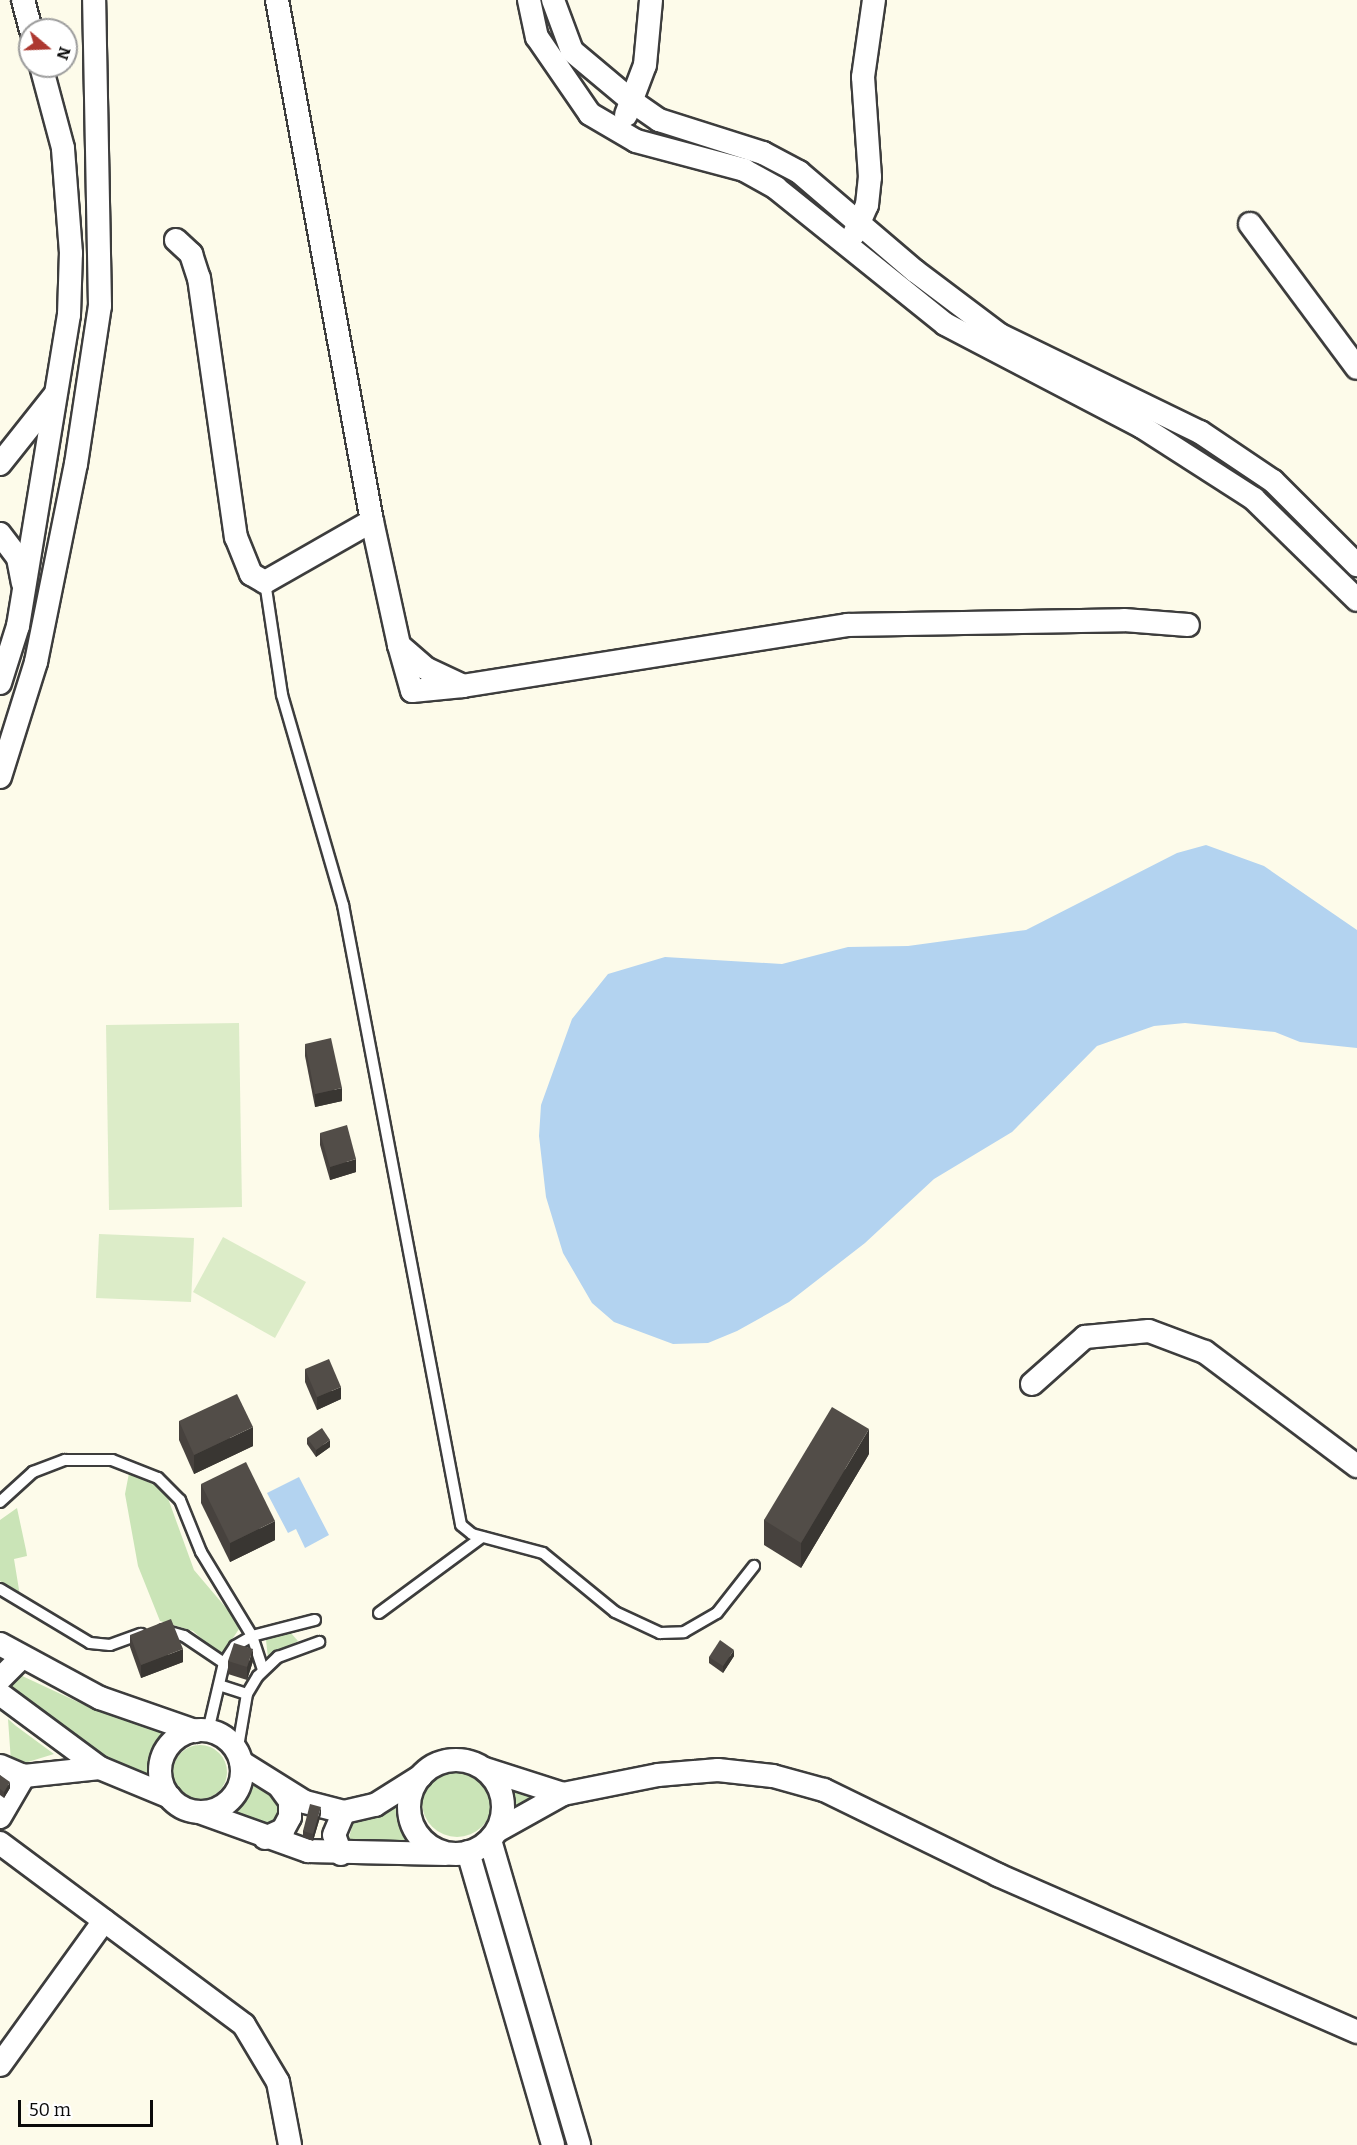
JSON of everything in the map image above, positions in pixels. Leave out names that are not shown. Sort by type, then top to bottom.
[{"type":"street","points":[[23,0],[28,18]]},
{"type":"street","points":[[0,777],[36,662],[76,464],[100,306],[94,0]]},
{"type":"street","points":[[277,0],[372,520],[399,645],[412,692],[463,686],[847,625],[1124,620],[1188,625]]},
{"type":"street","points":[[529,0],[537,38],[558,75],[590,114],[618,132],[744,171],[776,188],[945,324],[1197,458],[1254,499],[1357,600]]},
{"type":"street","points":[[553,0],[572,51],[633,102],[659,120],[763,153],[800,172],[1000,335],[1200,432],[1273,481],[1357,565]]},
{"type":"street","points":[[618,132],[633,102],[645,65],[651,0]]},
{"type":"street","points":[[847,245],[862,223],[870,177],[863,77],[874,0]]},
{"type":"street","points":[[0,683],[24,593],[58,390],[71,253],[63,148],[44,78]]},
{"type":"street","points":[[1250,224],[1357,368]]},
{"type":"street","points":[[176,240],[191,254],[199,278],[236,537],[251,574],[265,582],[372,520]]},
{"type":"street","points":[[1,465],[58,390]]},
{"type":"street","points":[[0,534],[18,558],[24,593]]},
{"type":"street","points":[[1032,1384],[1085,1336],[1149,1331],[1214,1358],[1357,1466]]},
{"type":"street","points":[[0,1644],[20,1659],[128,1710],[226,1738],[239,1757],[305,1802],[344,1812],[375,1805],[451,1760],[563,1794]]},
{"type":"street","points":[[0,1679],[20,1659]]},
{"type":"street","points":[[0,1694],[100,1768],[170,1797],[199,1812],[265,1838],[341,1854],[457,1853],[563,1794],[709,1770],[801,1782],[1357,2032]]},
{"type":"street","points":[[170,1797],[161,1778],[164,1756],[176,1739],[202,1731]]},
{"type":"street","points":[[199,1812],[220,1808],[236,1793],[239,1757]]},
{"type":"street","points":[[0,1766],[24,1776],[100,1768]]},
{"type":"street","points":[[485,1769],[502,1797],[493,1835],[579,2145]]},
{"type":"street","points":[[0,1817],[24,1776]]},
{"type":"street","points":[[422,1776],[411,1794],[413,1826],[427,1844],[457,1853]]},
{"type":"street","points":[[265,1838],[283,1830],[291,1817],[290,1801],[280,1787]]},
{"type":"street","points":[[341,1854],[334,1835],[344,1812]]},
{"type":"street","points":[[0,1843],[249,2031],[278,2082],[290,2145]]},
{"type":"street","points":[[457,1853],[553,2145]]},
{"type":"street","points":[[0,2065],[104,1921]]},
{"type":"lane","points":[[265,582],[282,695],[343,905],[460,1526],[482,1537],[543,1553],[615,1612],[660,1632],[684,1632],[717,1613],[754,1566]]},
{"type":"lane","points":[[0,1502],[33,1472],[65,1460],[112,1460],[148,1472],[180,1500],[201,1552],[252,1636],[263,1669]]},
{"type":"lane","points":[[379,1613],[482,1537]]},
{"type":"lane","points":[[0,1589],[90,1643],[110,1645],[164,1630],[224,1663]]},
{"type":"lane","points":[[202,1731],[222,1686],[224,1663],[252,1636],[315,1620]]},
{"type":"lane","points":[[239,1757],[247,1694],[263,1669],[278,1657],[319,1642]]},
{"type":"lane","points":[[222,1686],[247,1694]]},
{"type":"green space","points":[[239,1023],[242,1207],[109,1210],[106,1025]]},
{"type":"green space","points":[[99,1234],[194,1238],[191,1302],[96,1298]]},
{"type":"green space","points":[[223,1237],[306,1282],[275,1338],[193,1292]]},
{"type":"green space","points":[[129,1473],[165,1490],[194,1570],[238,1622],[239,1629],[221,1656],[193,1631],[160,1621],[138,1566],[125,1494]]},
{"type":"green space","points":[[17,1508],[27,1556],[14,1559],[20,1596],[0,1581],[0,1520]]},
{"type":"green space","points":[[290,1632],[298,1641],[268,1658],[266,1640]]},
{"type":"green space","points":[[18,1674],[95,1710],[170,1734],[157,1750],[149,1782],[102,1758],[9,1689],[8,1682]]},
{"type":"green space","points":[[8,1719],[54,1754],[18,1765],[11,1762]]},
{"type":"green space","points":[[195,1745],[205,1745],[215,1749],[223,1757],[227,1772],[223,1787],[215,1795],[205,1799],[195,1799],[185,1795],[177,1787],[173,1777],[173,1767],[177,1757],[185,1749]]},
{"type":"green space","points":[[457,1767],[470,1770],[482,1777],[489,1789],[492,1802],[489,1815],[482,1827],[470,1834],[457,1837],[444,1834],[432,1827],[425,1815],[422,1802],[425,1789],[432,1777],[444,1770]]},
{"type":"green space","points":[[254,1774],[284,1804],[274,1828],[231,1820]]},
{"type":"green space","points":[[511,1788],[544,1797],[511,1811]]},
{"type":"green space","points":[[401,1800],[407,1832],[418,1847],[348,1841],[354,1820]]},
{"type":"water","points":[[1206,845],[1264,866],[1357,930],[1357,1048],[1300,1042],[1275,1032],[1185,1023],[1154,1026],[1097,1046],[1012,1132],[934,1179],[865,1243],[789,1302],[737,1331],[708,1343],[673,1344],[614,1322],[592,1303],[563,1253],[546,1197],[539,1136],[541,1105],[572,1019],[608,974],[665,957],[782,964],[848,947],[908,946],[1026,930],[1177,853]]},
{"type":"water","points":[[299,1477],[329,1535],[305,1548],[296,1529],[288,1533],[267,1493]]},
{"type":"building","points":[[331,1038],[342,1088],[315,1094],[305,1044]]},
{"type":"building","points":[[347,1125],[356,1159],[330,1167],[320,1133]]},
{"type":"building","points":[[329,1359],[341,1387],[317,1397],[305,1369]]},
{"type":"building","points":[[237,1394],[253,1427],[194,1455],[179,1421]]},
{"type":"building","points":[[832,1407],[869,1429],[801,1543],[764,1520]]},
{"type":"building","points":[[322,1428],[330,1440],[316,1450],[307,1438]]},
{"type":"building","points":[[246,1462],[275,1521],[230,1543],[201,1484]]},
{"type":"building","points":[[171,1619],[183,1649],[141,1665],[130,1635]]},
{"type":"building","points":[[720,1640],[734,1650],[723,1666],[709,1657]]},
{"type":"building","points":[[234,1643],[253,1649],[247,1667],[228,1661]]},
{"type":"building","points":[[0,1775],[10,1782],[4,1792],[0,1789]]},
{"type":"building","points":[[310,1804],[321,1807],[313,1834],[303,1831]]}]
